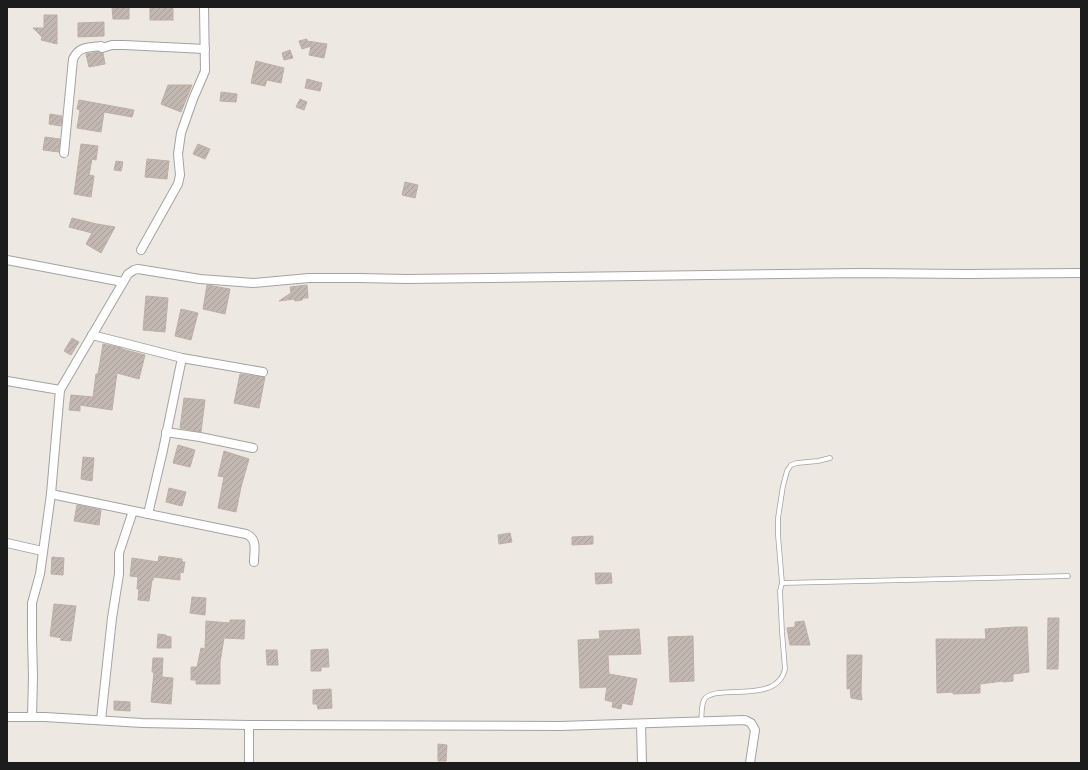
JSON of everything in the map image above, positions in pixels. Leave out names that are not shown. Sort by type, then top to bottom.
[{"type":"street","points":[[141,250],[178,184],[180,175],[178,154],[181,133],[193,99],[205,75],[204,7]]},
{"type":"street","points":[[64,153],[73,59],[76,53],[80,50],[101,46],[102,48],[118,45],[205,49]]},
{"type":"street","points":[[7,260],[123,282]]},
{"type":"street","points":[[32,717],[32,608],[40,574],[42,550],[51,494],[60,390],[123,282],[131,271],[138,269],[200,278],[253,283],[309,278],[407,279],[860,273],[1081,273]]},
{"type":"street","points":[[92,335],[182,358],[263,372]]},
{"type":"street","points":[[148,514],[182,358]]},
{"type":"street","points":[[7,381],[60,390]]},
{"type":"street","points":[[166,432],[200,437],[253,448]]},
{"type":"street","points":[[51,494],[248,535],[253,539],[254,543],[254,562]]},
{"type":"street","points":[[101,720],[112,618],[119,574],[119,552],[133,511]]},
{"type":"street","points":[[7,543],[42,550]]},
{"type":"street","points":[[7,717],[142,723],[249,725],[560,726],[745,720],[751,723],[755,730],[750,763]]},
{"type":"street","points":[[641,724],[642,763]]},
{"type":"street","points":[[249,725],[249,763]]},
{"type":"lane","points":[[701,722],[703,706],[707,697],[716,694],[764,689],[778,683],[782,678],[785,669],[780,591],[782,583],[778,518],[787,471],[793,464],[830,458]]},
{"type":"lane","points":[[782,583],[1068,576]]},
{"type":"building","points":[[112,7],[129,7],[129,19],[113,19]]},
{"type":"building","points":[[150,7],[173,7],[173,20],[150,20]]},
{"type":"building","points":[[44,15],[57,15],[57,44],[41,40],[42,37],[33,28],[44,28]]},
{"type":"building","points":[[104,22],[104,36],[78,37],[78,23]]},
{"type":"building","points":[[307,39],[307,41],[327,44],[324,58],[309,55],[311,46],[302,49],[299,41]]},
{"type":"building","points":[[290,50],[293,58],[284,60],[282,53]]},
{"type":"building","points":[[98,52],[103,53],[105,64],[89,67],[86,54]]},
{"type":"building","points":[[256,61],[284,68],[281,83],[267,80],[265,86],[251,83]]},
{"type":"building","points":[[307,79],[322,83],[320,91],[305,88]]},
{"type":"building","points":[[168,85],[192,85],[181,112],[161,104]]},
{"type":"building","points":[[221,92],[237,94],[236,102],[220,101]]},
{"type":"building","points":[[300,99],[307,102],[304,110],[296,107]]},
{"type":"building","points":[[79,100],[134,110],[132,117],[104,112],[101,132],[77,128],[80,110],[77,109]]},
{"type":"building","points":[[50,114],[62,116],[61,126],[49,124]]},
{"type":"building","points":[[45,137],[60,139],[59,152],[43,150]]},
{"type":"building","points":[[81,144],[98,146],[96,160],[92,159],[89,175],[94,176],[91,197],[74,194]]},
{"type":"building","points":[[198,144],[210,149],[205,159],[193,154]]},
{"type":"building","points":[[147,159],[169,161],[167,179],[145,177]]},
{"type":"building","points":[[116,161],[123,162],[121,171],[114,170]]},
{"type":"building","points":[[405,182],[418,185],[415,198],[402,195]]},
{"type":"building","points":[[72,218],[115,227],[101,253],[86,244],[92,233],[69,227]]},
{"type":"building","points":[[207,285],[230,289],[225,314],[203,309]]},
{"type":"building","points":[[307,285],[308,298],[295,301],[294,299],[279,301],[291,293],[290,287]]},
{"type":"building","points":[[146,296],[168,298],[165,332],[143,330]]},
{"type":"building","points":[[181,309],[198,313],[191,340],[175,336]]},
{"type":"building","points":[[72,338],[79,342],[71,355],[64,351]]},
{"type":"building","points":[[103,344],[145,355],[139,379],[117,373],[112,410],[80,405],[80,411],[69,410],[71,395],[93,397],[96,374],[98,374]]},
{"type":"building","points":[[240,374],[265,377],[259,408],[234,403]]},
{"type":"building","points":[[184,398],[205,400],[201,432],[180,428]]},
{"type":"building","points":[[178,445],[195,450],[190,467],[173,463]]},
{"type":"building","points":[[224,451],[249,459],[236,512],[218,508],[224,477],[218,476]]},
{"type":"building","points":[[83,457],[94,458],[92,481],[81,479]]},
{"type":"building","points":[[169,488],[186,492],[182,506],[166,502]]},
{"type":"building","points":[[77,505],[101,510],[99,525],[74,521]]},
{"type":"building","points":[[510,533],[512,542],[499,544],[498,535]]},
{"type":"building","points":[[593,536],[593,544],[572,545],[572,537]]},
{"type":"building","points":[[159,556],[182,559],[182,562],[185,562],[183,573],[180,572],[180,580],[154,577],[152,580],[149,601],[138,600],[138,577],[130,576],[132,558],[158,562]]},
{"type":"building","points":[[52,557],[64,558],[63,575],[51,574]]},
{"type":"building","points":[[595,573],[611,573],[612,583],[596,584]]},
{"type":"building","points":[[192,597],[206,598],[205,615],[190,613]]},
{"type":"building","points":[[54,604],[76,606],[71,641],[60,640],[62,638],[50,636]]},
{"type":"building","points":[[1048,618],[1059,618],[1058,669],[1047,669]]},
{"type":"building","points":[[230,620],[245,620],[244,639],[224,638],[220,662],[220,684],[196,684],[196,680],[191,680],[191,667],[197,667],[201,648],[205,649],[206,621],[230,623]]},
{"type":"building","points":[[804,621],[810,645],[790,645],[787,628],[795,627],[795,622]]},
{"type":"building","points":[[1027,627],[1029,672],[1013,674],[1013,681],[980,684],[980,693],[937,693],[936,639],[986,639],[985,629]]},
{"type":"building","points":[[639,629],[641,654],[608,655],[609,674],[637,679],[632,705],[622,703],[621,709],[612,707],[613,702],[605,700],[607,687],[580,688],[578,640],[600,639],[599,631]]},
{"type":"building","points":[[158,634],[171,637],[171,648],[157,648]]},
{"type":"building","points":[[693,636],[694,681],[670,682],[668,637]]},
{"type":"building","points":[[328,649],[329,667],[321,667],[321,671],[311,671],[311,650]]},
{"type":"building","points":[[266,650],[277,650],[278,665],[267,665]]},
{"type":"building","points":[[847,655],[862,655],[862,700],[851,698],[850,688],[847,689]]},
{"type":"building","points":[[153,658],[163,658],[162,677],[173,678],[171,704],[151,702],[154,672],[152,672]]},
{"type":"building","points":[[331,689],[332,708],[318,709],[317,704],[313,704],[313,690]]},
{"type":"building","points":[[114,701],[130,702],[130,711],[114,710]]},
{"type":"building","points":[[438,744],[447,745],[446,761],[438,761]]}]
